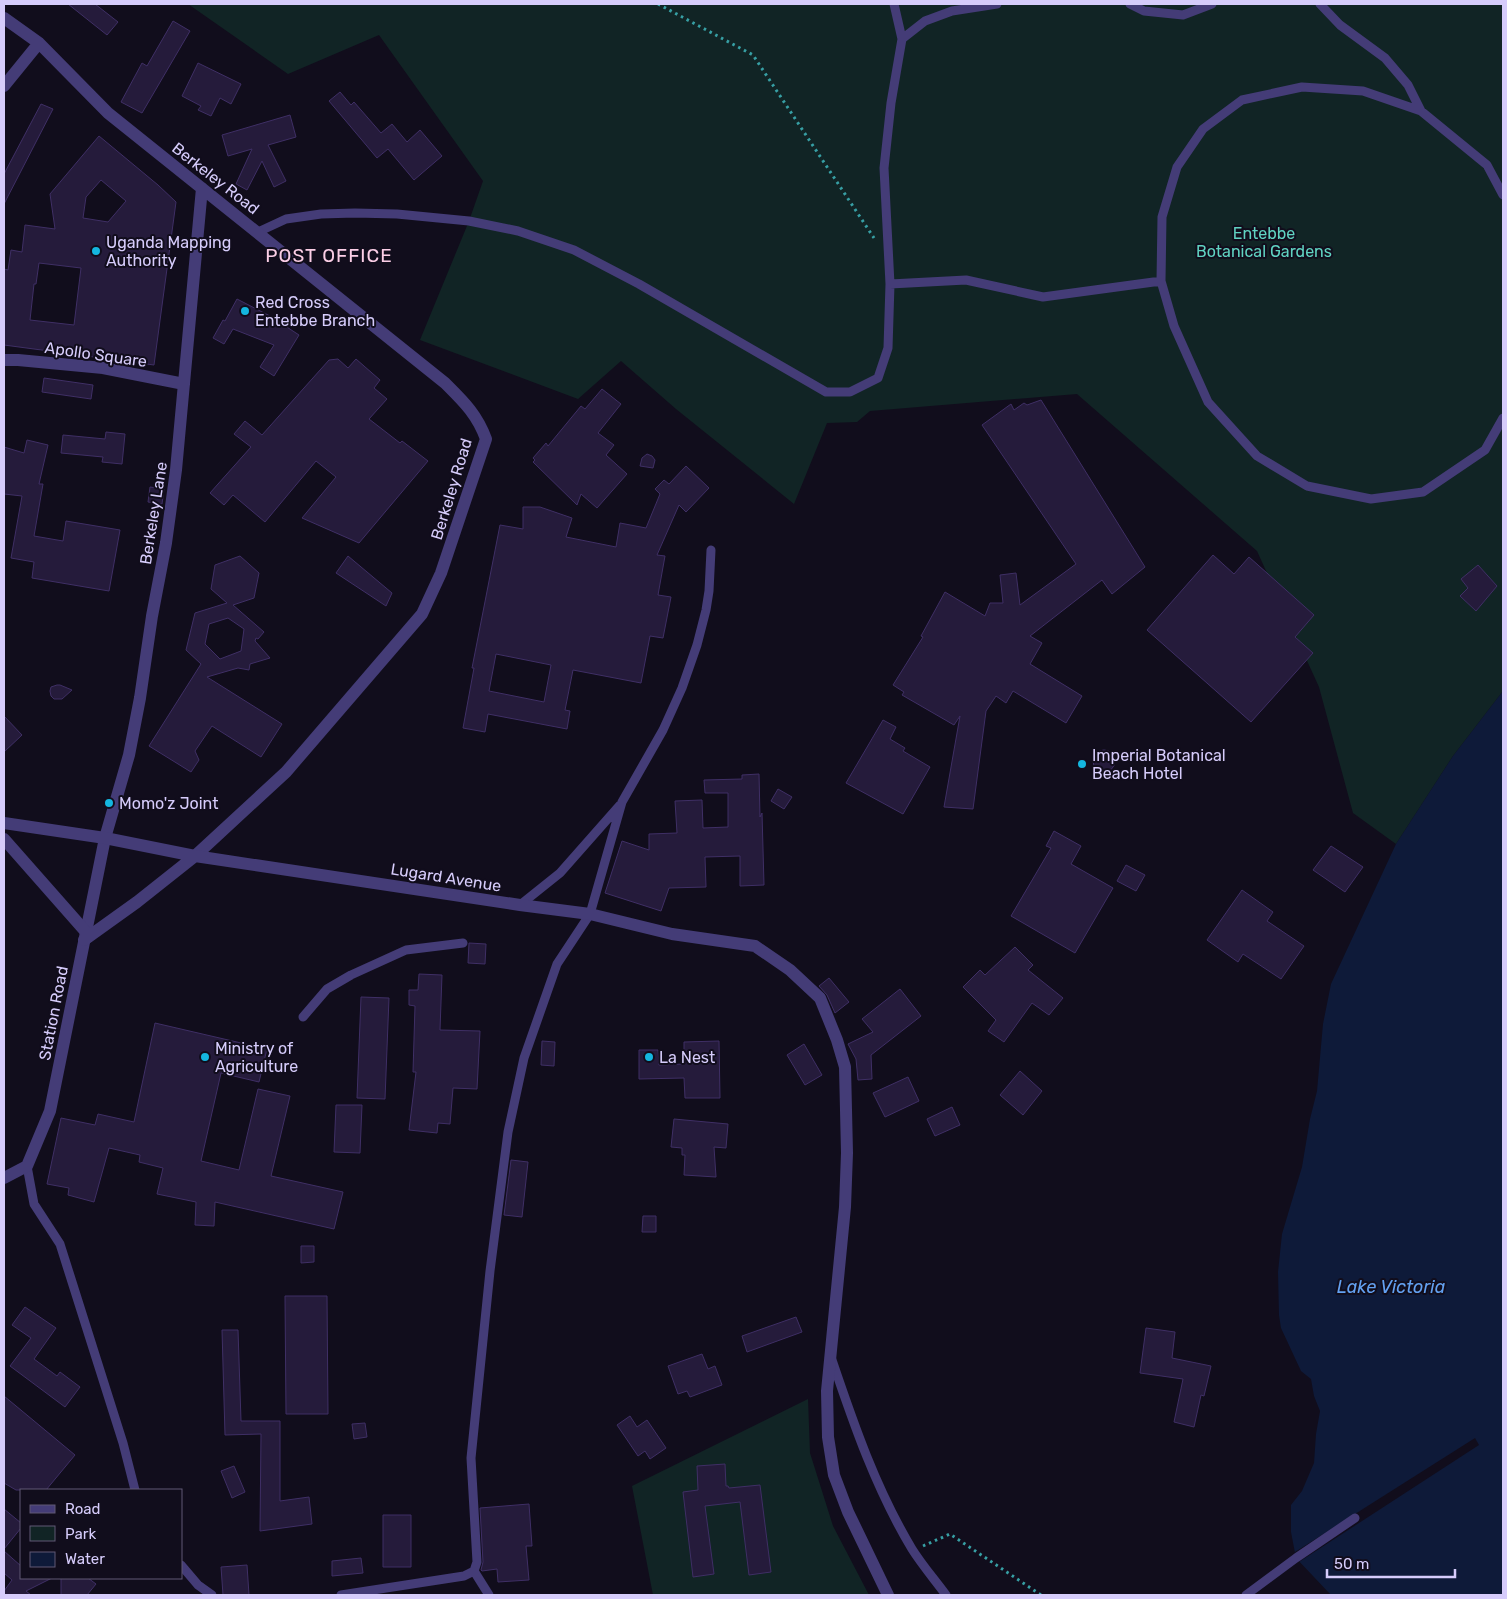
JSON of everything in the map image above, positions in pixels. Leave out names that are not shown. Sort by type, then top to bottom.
[{"type":"street","name":"Berkeley Road","points":[[4,18],[39,43],[108,113],[445,382],[481,424],[486,439],[441,573],[422,614],[286,772],[195,856],[137,902],[85,936]]},
{"type":"street","points":[[4,86],[39,43]]},
{"type":"street","name":"Berkeley Lane","points":[[105,838],[129,755],[166,543],[175,480],[202,188]]},
{"type":"street","name":"Apollo Square","points":[[4,360],[103,368],[184,384]]},
{"type":"street","name":"Lugard Avenue","points":[[4,822],[105,838],[195,856],[590,914],[672,934],[755,946],[790,970],[820,998],[837,1040],[844,1068],[847,1153],[845,1207],[827,1391],[828,1437],[834,1475],[848,1512],[888,1595]]},
{"type":"street","name":"Station Road","points":[[27,1166],[50,1111],[105,838]]},
{"type":"street","points":[[4,839],[85,936]]},
{"type":"street","points":[[4,1178],[27,1166]]},
{"type":"lane","points":[[258,232],[286,219],[356,212],[469,221],[518,231],[574,250],[639,284],[826,392],[850,392],[878,378],[888,348],[890,284],[884,168],[902,39],[894,4]]},
{"type":"lane","points":[[902,39],[924,21],[952,11],[997,4]]},
{"type":"lane","points":[[1130,4],[1144,10],[1182,15],[1212,4]]},
{"type":"lane","points":[[1320,4],[1340,25],[1385,58],[1408,85],[1421,111]]},
{"type":"lane","points":[[1503,195],[1487,165],[1421,111],[1363,91],[1354,90],[1302,87],[1242,100],[1203,129],[1177,167],[1162,217],[1161,281],[1174,326],[1208,402],[1257,456],[1307,486],[1371,499],[1423,492],[1485,450],[1503,418]]},
{"type":"lane","points":[[890,284],[966,280],[1043,297],[1161,281]]},
{"type":"lane","points":[[520,905],[560,872],[622,802],[663,730],[682,688],[697,645],[709,591],[711,550]]},
{"type":"lane","points":[[489,1595],[474,1571],[476,1562],[471,1458],[490,1271],[508,1132],[524,1058],[557,964],[590,914],[622,802]]},
{"type":"lane","points":[[303,1017],[327,989],[351,975],[406,950],[463,943]]},
{"type":"lane","points":[[27,1166],[34,1204],[60,1244],[123,1443],[135,1489]]},
{"type":"lane","points":[[830,1355],[870,1466],[889,1507],[913,1550],[946,1595]]},
{"type":"lane","points":[[1246,1595],[1355,1518]]},
{"type":"lane","points":[[182,1566],[198,1585],[212,1595]]},
{"type":"lane","points":[[341,1595],[464,1576],[474,1571]]},
{"type":"path","points":[[658,4],[753,55],[889,259]]},
{"type":"path","points":[[913,1550],[950,1534],[1041,1595]]},
{"type":"green space","name":"Entebbe Botanical Gardens","points":[[188,4],[1503,4],[1503,691],[1453,756],[1396,844],[1353,813],[1319,687],[1257,551],[1077,394],[870,411],[857,422],[827,423],[794,504],[676,409],[621,361],[578,399],[420,340],[469,221],[483,181],[379,35],[288,74]]},
{"type":"green space","points":[[808,1399],[810,1453],[833,1526],[869,1595],[653,1595],[632,1486]]},
{"type":"water","name":"Lake Victoria","points":[[1503,691],[1503,1595],[1331,1595],[1296,1558],[1291,1532],[1291,1505],[1302,1491],[1314,1463],[1320,1411],[1314,1396],[1311,1379],[1301,1371],[1281,1328],[1278,1272],[1282,1234],[1302,1167],[1317,1091],[1323,1024],[1331,984],[1396,844],[1453,756]]},
{"type":"pier","points":[[1475,1438],[1479,1445],[1299,1562],[1296,1558],[1295,1552]]},
{"type":"building","points":[[68,4],[95,4],[118,22],[107,35]]},
{"type":"building","points":[[173,21],[190,31],[142,113],[121,102],[142,63],[147,66]]},
{"type":"building","points":[[198,63],[241,84],[231,104],[220,98],[211,116],[198,110],[201,106],[182,96]]},
{"type":"building","points":[[340,92],[351,105],[354,102],[381,133],[392,124],[407,142],[420,130],[442,156],[414,180],[388,149],[377,158],[329,101]]},
{"type":"building","points":[[41,104],[53,109],[4,204],[4,174]]},
{"type":"building","points":[[290,115],[296,137],[268,145],[286,181],[274,187],[262,161],[247,190],[236,184],[252,149],[228,156],[222,135]]},
{"type":"building","name":"Uganda Mapping Authority","points":[[99,136],[176,202],[154,365],[4,345],[4,269],[8,270],[11,250],[22,252],[25,225],[55,229],[50,194]],"holes":[[[101,180],[126,201],[108,222],[83,218],[86,197]],[[39,263],[81,268],[74,325],[30,320],[34,284],[36,284]]]},
{"type":"building","points":[[237,299],[270,316],[299,335],[274,376],[260,367],[274,345],[233,329],[224,344],[213,338]]},
{"type":"building","points":[[338,359],[348,368],[356,359],[380,380],[374,388],[387,399],[369,419],[400,443],[402,441],[428,461],[359,543],[302,518],[336,477],[316,461],[265,522],[233,495],[224,505],[210,493],[251,447],[234,434],[245,421],[262,435],[329,360]]},
{"type":"building","points":[[44,378],[93,385],[91,399],[42,392]]},
{"type":"building","points":[[602,389],[621,404],[598,433],[614,445],[606,455],[627,474],[597,508],[581,494],[577,505],[533,462],[535,460],[533,458],[546,443],[548,446],[581,406],[585,409]]},
{"type":"building","points":[[1041,400],[1145,567],[1112,594],[1102,580],[1030,636],[1042,643],[1030,664],[1082,696],[1066,723],[1013,691],[1006,703],[996,696],[986,711],[973,809],[944,807],[960,716],[954,725],[902,695],[904,692],[893,685],[923,637],[921,636],[945,592],[985,616],[990,603],[1003,603],[1000,575],[1016,573],[1020,605],[1076,564],[982,425],[1011,404],[1014,410],[1024,403],[1027,405]]},
{"type":"building","points":[[106,432],[125,434],[122,464],[102,462],[103,457],[61,453],[63,435],[105,439]]},
{"type":"building","points":[[27,440],[48,445],[39,484],[43,484],[34,536],[63,541],[66,521],[120,530],[109,591],[32,578],[34,562],[11,558],[22,496],[4,494],[4,447],[24,453]]},
{"type":"building","points":[[647,454],[655,460],[653,468],[640,466],[642,458]]},
{"type":"building","points":[[686,466],[709,488],[686,512],[679,505],[657,555],[665,556],[658,595],[671,597],[663,638],[650,636],[641,683],[573,670],[565,710],[570,711],[567,729],[488,714],[485,732],[463,728],[474,668],[472,668],[500,525],[523,529],[523,507],[540,507],[572,518],[566,537],[616,547],[620,523],[646,528],[660,494],[655,489],[664,480],[669,484]],"holes":[[[496,654],[551,665],[544,702],[489,691]]]},
{"type":"building","points":[[150,487],[164,489],[162,504],[148,502]]},
{"type":"building","points":[[1213,555],[1234,574],[1249,557],[1314,615],[1295,637],[1313,653],[1251,722],[1147,630]]},
{"type":"building","points":[[240,556],[259,573],[254,598],[233,605],[264,632],[255,641],[270,658],[250,664],[249,670],[238,668],[207,677],[282,724],[261,757],[212,726],[195,751],[199,760],[191,772],[149,746],[201,664],[186,650],[195,613],[227,603],[211,589],[215,565]],"holes":[[[228,618],[244,629],[241,651],[220,659],[205,644],[209,624]]]},
{"type":"building","points":[[348,556],[392,593],[386,606],[336,573]]},
{"type":"building","points":[[1478,565],[1497,586],[1476,611],[1460,596],[1468,588],[1461,579]]},
{"type":"building","points":[[57,685],[72,690],[62,699],[54,699],[50,691],[51,687]]},
{"type":"building","points":[[4,716],[22,735],[4,752]]},
{"type":"building","points":[[883,720],[896,727],[890,739],[905,748],[903,751],[930,767],[903,814],[846,783]]},
{"type":"building","points":[[1104,750],[1112,753],[1115,761],[1112,769],[1104,772],[1096,769],[1093,761],[1096,753]]},
{"type":"building","points":[[759,774],[764,885],[740,886],[740,856],[705,857],[706,887],[669,888],[661,911],[605,893],[622,841],[649,850],[649,834],[677,833],[675,801],[702,800],[703,828],[728,827],[728,793],[705,793],[704,780],[742,779],[742,775]]},
{"type":"building","points":[[778,789],[792,797],[784,809],[771,801]]},
{"type":"building","points":[[1054,831],[1081,846],[1071,864],[1113,888],[1075,953],[1011,916],[1051,848],[1046,846]]},
{"type":"building","points":[[1331,846],[1363,867],[1345,892],[1313,870]]},
{"type":"building","points":[[1126,865],[1145,875],[1136,891],[1117,881]]},
{"type":"building","points":[[1242,890],[1273,912],[1267,921],[1304,946],[1281,979],[1243,954],[1238,962],[1207,940]]},
{"type":"building","points":[[469,943],[486,944],[485,964],[468,963]]},
{"type":"building","points":[[1015,947],[1033,965],[1028,970],[1063,998],[1049,1015],[1032,1003],[1004,1042],[988,1031],[996,1020],[963,987],[980,970],[985,975]]},
{"type":"building","points":[[419,974],[442,975],[440,1030],[480,1031],[477,1089],[453,1088],[450,1124],[438,1123],[437,1133],[409,1130],[416,1072],[413,1072],[415,1006],[409,1005],[409,990],[418,990]]},
{"type":"building","points":[[829,978],[849,1002],[835,1013],[827,995],[819,986]]},
{"type":"building","points":[[900,989],[921,1016],[871,1055],[872,1079],[858,1080],[856,1059],[848,1044],[873,1032],[862,1019]]},
{"type":"building","points":[[361,997],[389,998],[385,1099],[357,1098]]},
{"type":"building","points":[[155,1023],[267,1049],[259,1082],[221,1073],[201,1161],[239,1170],[258,1089],[290,1096],[271,1176],[343,1192],[334,1229],[215,1202],[214,1226],[195,1225],[196,1202],[157,1194],[163,1168],[139,1162],[140,1155],[109,1148],[94,1202],[68,1195],[69,1188],[47,1184],[61,1118],[95,1125],[98,1114],[134,1122]]},
{"type":"building","points":[[542,1041],[555,1042],[554,1066],[541,1065]]},
{"type":"building","points":[[719,1041],[720,1098],[685,1098],[684,1078],[639,1079],[639,1050],[658,1050],[659,1065],[684,1064],[684,1042]]},
{"type":"building","points":[[804,1044],[822,1075],[805,1085],[787,1055]]},
{"type":"building","points":[[1020,1071],[1042,1091],[1023,1115],[1000,1095]]},
{"type":"building","points":[[908,1077],[919,1101],[885,1117],[873,1093]]},
{"type":"building","points":[[336,1105],[362,1105],[360,1153],[334,1152]]},
{"type":"building","points":[[952,1107],[960,1125],[935,1136],[927,1119]]},
{"type":"building","points":[[674,1119],[728,1124],[726,1148],[714,1147],[716,1177],[684,1175],[685,1155],[682,1155],[682,1148],[671,1147]]},
{"type":"building","points":[[511,1160],[528,1162],[522,1217],[504,1215]]},
{"type":"building","points":[[643,1216],[656,1216],[656,1232],[642,1232]]},
{"type":"building","points":[[301,1246],[314,1246],[314,1262],[301,1263]]},
{"type":"building","points":[[285,1296],[327,1296],[328,1414],[286,1414]]},
{"type":"building","points":[[25,1307],[56,1328],[34,1359],[57,1376],[60,1372],[80,1387],[65,1407],[10,1366],[31,1338],[12,1325]]},
{"type":"building","points":[[796,1317],[802,1332],[747,1352],[742,1336]]},
{"type":"building","points":[[1146,1328],[1175,1332],[1172,1358],[1211,1366],[1204,1396],[1201,1395],[1194,1427],[1174,1422],[1183,1379],[1140,1373]]},
{"type":"building","points":[[222,1330],[238,1330],[241,1421],[280,1421],[280,1501],[309,1497],[312,1524],[260,1531],[261,1434],[225,1435]]},
{"type":"building","points":[[702,1354],[708,1369],[715,1366],[722,1385],[690,1397],[687,1391],[678,1394],[668,1366]]},
{"type":"building","points":[[4,1396],[75,1455],[47,1489],[16,1490],[4,1483]]},
{"type":"building","points":[[630,1416],[637,1427],[647,1420],[666,1448],[650,1459],[645,1451],[638,1456],[617,1425]]},
{"type":"building","points":[[365,1423],[367,1437],[354,1439],[352,1424]]},
{"type":"building","points":[[725,1464],[726,1486],[729,1488],[760,1485],[771,1572],[749,1575],[740,1502],[705,1506],[714,1574],[693,1577],[683,1492],[698,1490],[697,1466]]},
{"type":"building","points":[[234,1466],[245,1492],[232,1498],[221,1471]]},
{"type":"building","points":[[529,1504],[532,1546],[526,1546],[529,1580],[498,1582],[497,1569],[481,1570],[483,1562],[480,1508]]},
{"type":"building","points":[[4,1509],[20,1522],[20,1529],[4,1549]]},
{"type":"building","points":[[383,1515],[411,1515],[411,1567],[383,1567]]},
{"type":"building","points":[[4,1551],[20,1565],[20,1579],[50,1579],[26,1591],[31,1595],[4,1595],[4,1591],[12,1580],[4,1573]]},
{"type":"building","points":[[361,1558],[363,1573],[332,1576],[332,1561]]},
{"type":"building","points":[[247,1565],[249,1595],[223,1595],[221,1567]]},
{"type":"building","points":[[61,1579],[89,1579],[96,1584],[87,1595],[61,1595]]},
{"type":"place","name":"Uganda Mapping Authority","points":[[96,251]]},
{"type":"place","name":"Red Cross Entebbe Branch","points":[[245,311]]},
{"type":"place","name":"Imperial Botanical Beach Hotel","points":[[1082,764]]},
{"type":"place","name":"Momo'z Joint","points":[[109,803]]},
{"type":"place","name":"Ministry of Agriculture","points":[[205,1057]]},
{"type":"place","name":"La Nest","points":[[649,1057]]},
{"type":"district","name":"POST OFFICE","points":[[329,255]]}]
